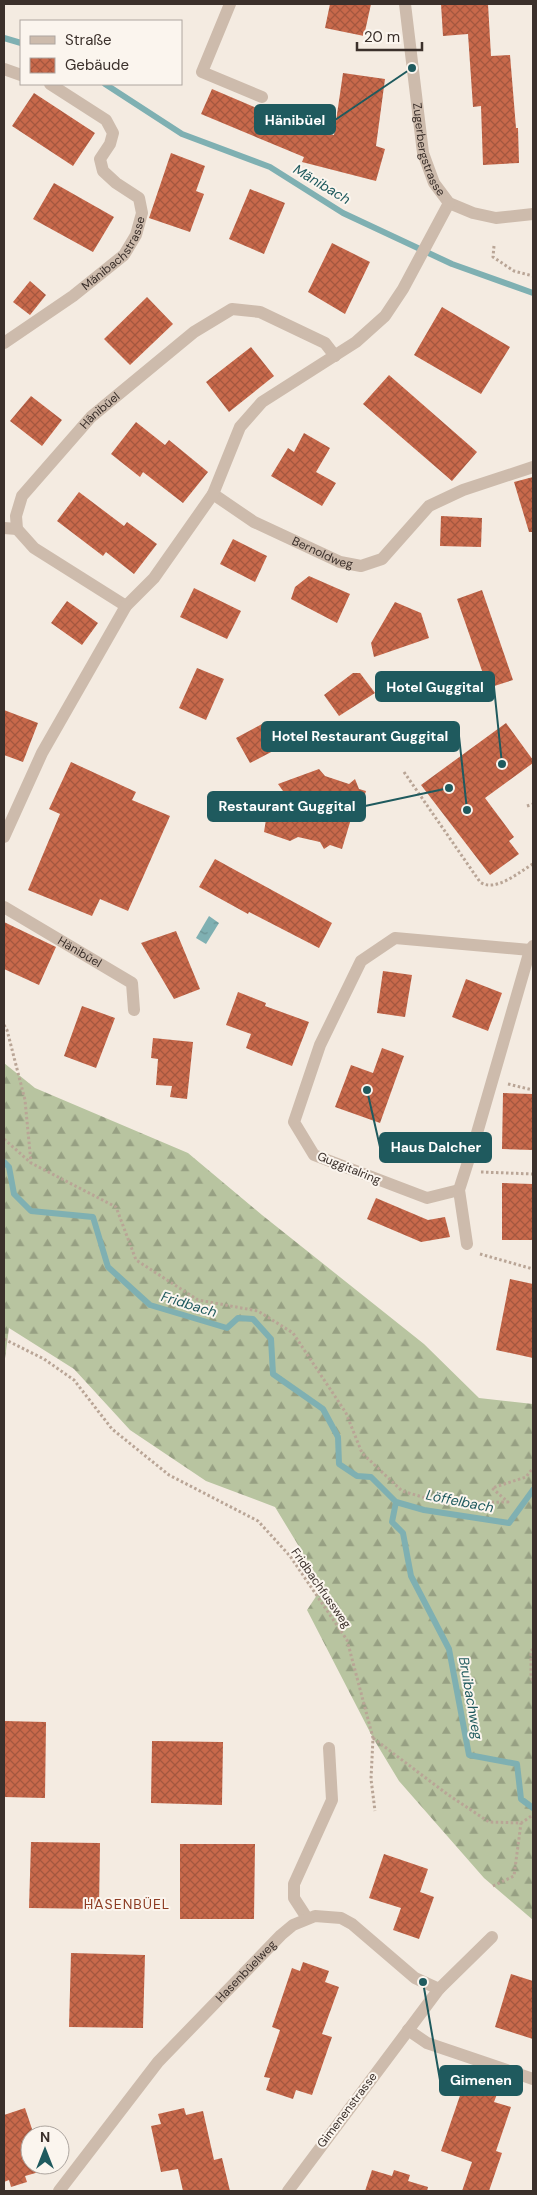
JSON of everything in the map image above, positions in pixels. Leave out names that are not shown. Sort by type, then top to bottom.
[{"type":"street","points":[[230,4],[202,72],[262,97]]},
{"type":"street","name":"Zugerbergstrasse","points":[[405,4],[423,153],[434,183],[449,203],[496,218],[533,214]]},
{"type":"street","points":[[4,69],[20,75]]},
{"type":"street","name":"Mänibachstrasse","points":[[4,343],[73,296],[124,255],[136,235],[142,213],[139,198],[116,183],[103,171],[100,160],[110,144],[113,133],[106,120],[52,85]]},
{"type":"street","points":[[4,837],[42,753],[126,606],[154,578],[213,494],[240,427],[262,402],[356,342],[386,316],[449,203]]},
{"type":"street","name":"Hänibüel","points":[[126,606],[34,548],[10,528],[22,496],[91,417],[194,332],[232,310],[260,312],[325,343],[335,356]]},
{"type":"street","name":"Bernoldweg","points":[[213,494],[254,522],[340,562],[361,566],[382,559],[429,506],[464,490],[533,467]]},
{"type":"street","name":"Hänibüel","points":[[4,906],[132,983],[134,1010]]},
{"type":"street","name":"Guggitalring","points":[[395,938],[532,948],[458,1190],[427,1198],[314,1155],[294,1122],[320,1045],[361,962],[395,938]]},
{"type":"street","points":[[458,1190],[467,1244]]},
{"type":"street","points":[[329,1748],[332,1800],[294,1884],[294,1898],[307,1918],[323,1916],[341,1918],[352,1924],[415,1978],[439,1989]]},
{"type":"street","name":"Hasenbüelweg","points":[[59,2191],[158,2062],[281,1935],[307,1918]]},
{"type":"street","points":[[492,1937],[439,1989],[408,2030],[427,2043],[533,2079]]},
{"type":"street","name":"Gimenenstrasse","points":[[288,2191],[408,2030]]},
{"type":"path","points":[[494,246],[493,257],[514,271],[533,276]]},
{"type":"path","points":[[404,772],[458,851],[484,885],[497,884],[533,864]]},
{"type":"path","points":[[527,806],[533,804]]},
{"type":"path","points":[[4,1025],[7,1030],[25,1100],[31,1163]]},
{"type":"path","points":[[492,1080],[533,1090]]},
{"type":"path","points":[[4,1139],[31,1163],[116,1207],[136,1260],[198,1300],[258,1311],[292,1333],[346,1413],[362,1453],[402,1491],[443,1503],[508,1502],[492,1488],[526,1477],[533,1468]]},
{"type":"path","points":[[465,1172],[533,1174]]},
{"type":"path","points":[[467,1244],[471,1252],[533,1269]]},
{"type":"path","name":"Fridbachfussweg","points":[[4,1339],[44,1358],[74,1380],[112,1429],[169,1476],[258,1520],[290,1556],[347,1640],[373,1738],[371,1779],[375,1811]]},
{"type":"path","points":[[533,1649],[531,1651],[531,1678],[533,1681]]},
{"type":"path","points":[[373,1738],[447,1794],[489,1822],[521,1823],[533,1815]]},
{"type":"path","points":[[494,1886],[514,1876],[521,1823]]},
{"type":"green space","points":[[4,1063],[35,1088],[188,1153],[262,1215],[424,1344],[479,1398],[533,1404],[533,1920],[484,1878],[399,1781],[373,1738],[307,1610],[323,1586],[275,1507],[206,1481],[130,1430],[74,1369],[9,1328],[4,1366]]},
{"type":"water","points":[[209,916],[219,923],[206,944],[196,938]]},
{"type":"building","points":[[330,4],[371,4],[364,36],[325,28]]},
{"type":"building","points":[[441,4],[488,4],[491,56],[510,55],[516,128],[518,128],[519,163],[483,165],[481,106],[473,107],[468,34],[443,36]]},
{"type":"building","points":[[343,73],[385,79],[376,146],[385,149],[376,181],[302,162],[304,157],[201,114],[212,89],[296,125],[334,135]]},
{"type":"building","points":[[34,93],[95,133],[73,166],[12,126]]},
{"type":"building","points":[[171,153],[205,166],[196,191],[204,194],[190,232],[149,218]]},
{"type":"building","points":[[54,183],[114,217],[93,252],[33,219]]},
{"type":"building","points":[[250,189],[285,203],[264,254],[229,239]]},
{"type":"building","points":[[332,243],[370,262],[345,314],[308,292]]},
{"type":"building","points":[[30,281],[46,295],[30,315],[13,302]]},
{"type":"building","points":[[147,297],[173,324],[130,365],[104,339]]},
{"type":"building","points":[[442,307],[510,347],[481,394],[414,355]]},
{"type":"building","points":[[251,347],[274,376],[229,412],[206,382]]},
{"type":"building","points":[[389,375],[477,452],[452,481],[363,404]]},
{"type":"building","points":[[31,396],[62,420],[42,446],[10,421]]},
{"type":"building","points":[[136,422],[165,445],[169,440],[208,472],[183,503],[143,472],[140,477],[111,454]]},
{"type":"building","points":[[304,433],[330,448],[316,472],[336,483],[322,506],[271,476],[288,448],[294,452]]},
{"type":"building","points":[[533,477],[533,532],[529,532],[514,482]]},
{"type":"building","points":[[79,492],[124,526],[127,522],[157,544],[134,574],[106,552],[103,556],[57,521]]},
{"type":"building","points":[[441,516],[482,518],[481,547],[440,546]]},
{"type":"building","points":[[233,539],[267,556],[255,582],[220,564]]},
{"type":"building","points":[[309,576],[350,594],[337,623],[291,599],[295,587]]},
{"type":"building","points":[[194,588],[241,611],[227,639],[180,617]]},
{"type":"building","points":[[482,590],[513,680],[488,688],[457,599]]},
{"type":"building","points":[[67,601],[98,623],[82,645],[51,623]]},
{"type":"building","points":[[395,602],[421,613],[429,638],[374,657],[371,643]]},
{"type":"building","points":[[197,668],[224,679],[206,720],[179,708]]},
{"type":"building","points":[[353,673],[360,673],[375,693],[339,716],[324,695]]},
{"type":"building","points":[[4,710],[38,723],[23,762],[4,755]]},
{"type":"building","points":[[264,723],[277,749],[250,763],[236,738]]},
{"type":"building","points":[[506,723],[533,760],[533,763],[485,798],[514,837],[509,841],[519,854],[490,875],[421,785]]},
{"type":"building","points":[[71,762],[136,792],[132,800],[170,816],[128,911],[100,899],[92,916],[28,890],[60,814],[49,809]]},
{"type":"building","points":[[319,769],[325,776],[349,784],[355,779],[359,789],[366,791],[360,810],[354,809],[342,849],[330,845],[324,849],[320,842],[298,837],[290,841],[264,832],[268,807],[298,812],[278,784]]},
{"type":"building","points":[[215,859],[332,923],[319,948],[249,912],[248,914],[199,887]]},
{"type":"building","points":[[4,922],[56,947],[39,985],[4,969]]},
{"type":"building","points":[[176,931],[200,989],[174,999],[141,943]]},
{"type":"building","points":[[383,971],[412,975],[405,1017],[377,1013]]},
{"type":"building","points":[[466,979],[502,993],[488,1031],[452,1017]]},
{"type":"building","points":[[238,992],[266,1003],[265,1006],[309,1022],[292,1066],[246,1048],[251,1034],[226,1025]]},
{"type":"building","points":[[82,1006],[115,1018],[96,1068],[64,1056]]},
{"type":"building","points":[[153,1038],[193,1042],[187,1099],[170,1097],[172,1086],[156,1085],[158,1059],[151,1058]]},
{"type":"building","points":[[382,1048],[404,1056],[380,1123],[335,1107],[351,1065],[373,1073]]},
{"type":"building","points":[[503,1093],[533,1094],[533,1150],[502,1149]]},
{"type":"building","points":[[502,1183],[533,1184],[533,1240],[502,1240]]},
{"type":"building","points":[[376,1198],[428,1220],[445,1217],[450,1237],[421,1242],[367,1219]]},
{"type":"building","points":[[510,1279],[533,1284],[533,1358],[496,1350]]},
{"type":"building","points":[[4,1721],[46,1722],[45,1798],[4,1797]]},
{"type":"building","points":[[152,1741],[223,1742],[222,1805],[151,1803]]},
{"type":"building","points":[[31,1842],[100,1843],[99,1909],[29,1908]]},
{"type":"building","points":[[180,1844],[255,1844],[254,1919],[180,1919]]},
{"type":"building","points":[[384,1854],[428,1869],[420,1892],[434,1897],[419,1939],[393,1930],[401,1908],[369,1898]]},
{"type":"building","points":[[71,1953],[145,1955],[143,2028],[69,2027]]},
{"type":"building","points":[[303,1962],[329,1971],[325,1982],[339,1987],[322,2034],[332,2037],[312,2095],[296,2090],[293,2099],[266,2090],[270,2078],[264,2077],[280,2030],[272,2027],[292,1968],[300,1971]]},
{"type":"building","points":[[511,1974],[533,1981],[533,2039],[495,2027]]},
{"type":"building","points":[[466,2078],[499,2089],[494,2102],[511,2107],[496,2151],[502,2153],[489,2191],[462,2191],[472,2162],[441,2151]]},
{"type":"building","points":[[25,2108],[31,2125],[20,2125],[20,2175],[28,2175],[25,2176],[27,2182],[11,2187],[9,2180],[4,2182],[4,2115]]},
{"type":"building","points":[[184,2108],[186,2115],[203,2111],[214,2160],[222,2158],[230,2191],[183,2191],[178,2169],[161,2172],[151,2126],[161,2124],[158,2114]]},
{"type":"building","points":[[372,2170],[392,2176],[394,2170],[410,2175],[408,2181],[428,2187],[427,2191],[365,2191]]},
{"type":"waterway","name":"Mänibach","points":[[4,38],[20,43]]},
{"type":"waterway","name":"Mänibach","points":[[107,85],[182,134],[270,167],[343,213],[452,264],[533,293]]},
{"type":"waterway","name":"Fridbach","points":[[4,1162],[9,1167],[14,1194],[31,1211],[93,1217],[108,1267],[150,1305],[227,1328],[238,1318],[253,1319],[271,1339],[273,1374],[323,1409],[338,1437],[339,1464],[357,1476],[371,1477],[396,1502],[424,1510],[509,1523],[533,1490]]},
{"type":"waterway","name":"Bruibachweg","points":[[396,1502],[392,1522],[403,1533],[411,1576],[449,1649],[469,1755],[517,1764],[521,1799],[533,1808]]},
{"type":"place","name":"Hänibüel","points":[[412,68]]},
{"type":"place","name":"Hotel Guggital","points":[[502,764]]},
{"type":"place","name":"Restaurant Guggital","points":[[449,788]]},
{"type":"place","name":"Hotel Restaurant Guggital","points":[[467,810]]},
{"type":"place","name":"Haus Dalcher","points":[[367,1090]]},
{"type":"place","name":"Gimenen","points":[[423,1982]]},
{"type":"district","name":"HASENBÜEL","points":[[127,1904]]},
{"type":"water label","name":"Löffelbach","points":[[460,1501]]}]
